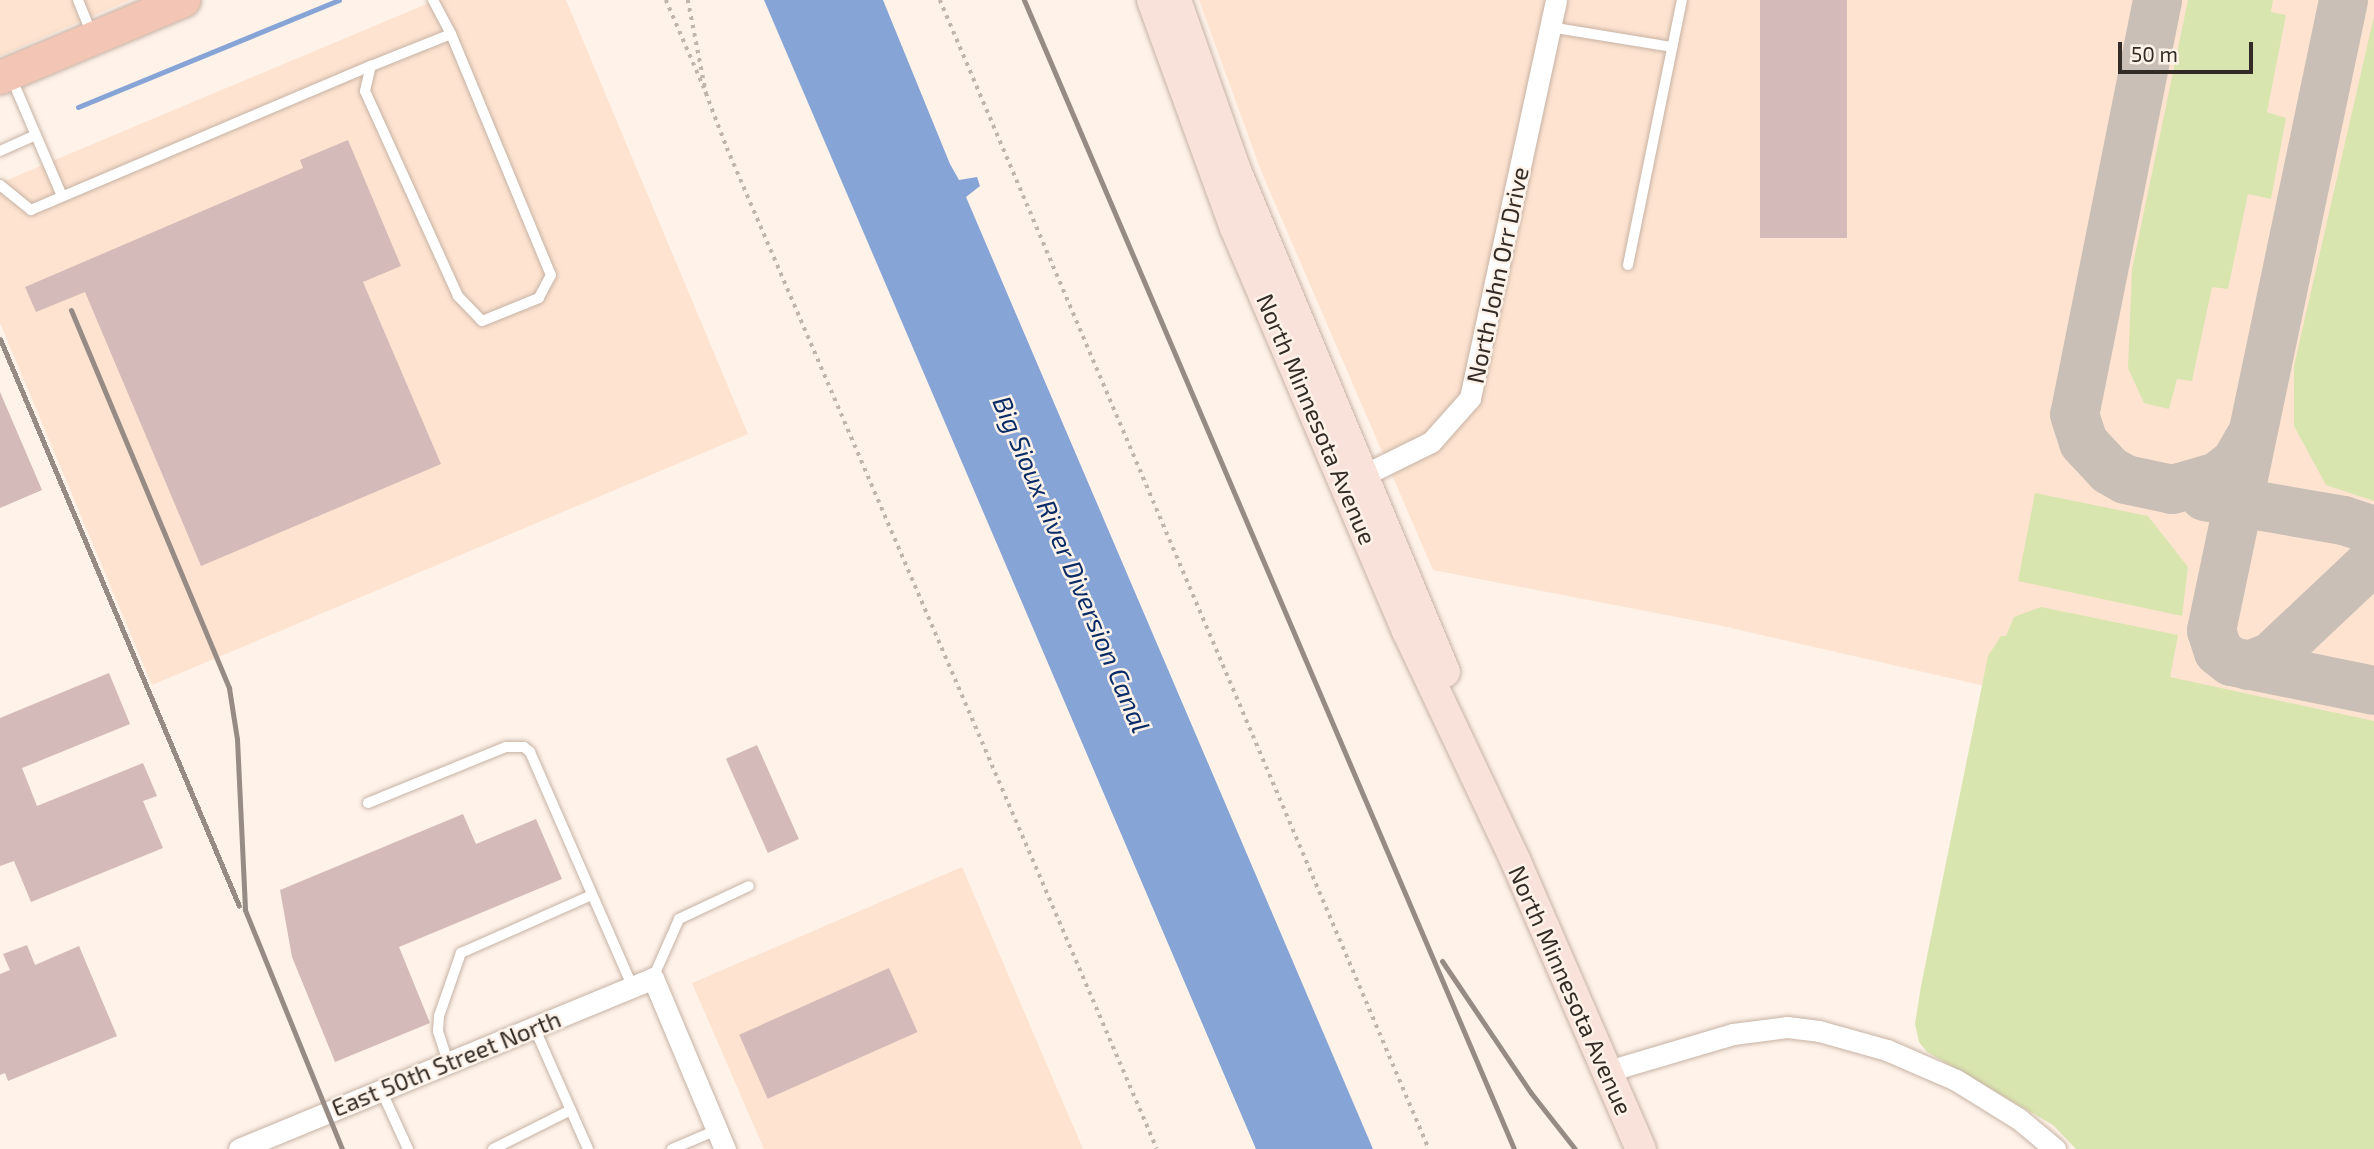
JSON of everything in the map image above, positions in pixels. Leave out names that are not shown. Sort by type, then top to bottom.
[{"type":"main road","points":[[5,75],[183,0]]},
{"type":"main road","name":"North Minnesota Avenue","points":[[1152,0],[1215,177],[1354,480]]},
{"type":"main road","name":"North Minnesota Avenue","points":[[1177,0],[1235,168],[1354,480],[1500,831],[1641,1149]]},
{"type":"street","name":"North John Orr Drive","points":[[1354,480],[1432,442],[1470,398],[1556,0]]},
{"type":"street","points":[[653,978],[721,1139]]},
{"type":"street","name":"East 50th Street North","points":[[239,1149],[271,1143],[381,1090],[653,978]]},
{"type":"street","points":[[1608,1072],[1733,1034],[1787,1027],[1819,1031],[1887,1050],[1956,1080],[2020,1119],[2055,1149]]},
{"type":"lane","points":[[78,0],[93,38]]},
{"type":"lane","points":[[372,66],[365,91],[458,296],[482,321],[539,298],[551,275],[451,34],[433,0]]},
{"type":"lane","points":[[1628,265],[1682,0]]},
{"type":"lane","points":[[1550,27],[1672,47]]},
{"type":"lane","points":[[0,185],[30,210],[451,34]]},
{"type":"lane","points":[[5,75],[36,135],[62,197]]},
{"type":"lane","points":[[0,150],[36,135]]},
{"type":"lane","points":[[368,803],[506,747],[524,747],[530,752],[632,986]]},
{"type":"lane","points":[[653,978],[679,919],[748,886]]},
{"type":"lane","points":[[448,1062],[438,1031],[439,1016],[461,953],[592,895]]},
{"type":"lane","points":[[534,1027],[588,1149]]},
{"type":"lane","points":[[381,1090],[408,1149]]},
{"type":"lane","points":[[493,1149],[571,1110]]},
{"type":"lane","points":[[672,1149],[721,1139]]},
{"type":"path","points":[[666,0],[1157,1149]]},
{"type":"path","points":[[688,0],[706,93]]},
{"type":"path","points":[[940,0],[1429,1149]]},
{"type":"shaded area","points":[[0,0],[130,0],[0,56]]},
{"type":"shaded area","points":[[436,0],[566,0],[748,434],[152,685],[0,323],[0,183]]},
{"type":"shaded area","points":[[1199,0],[2374,0],[2374,1149],[2077,707],[1718,625],[1433,570],[1261,171]]},
{"type":"shaded area","points":[[962,867],[1083,1149],[764,1149],[692,983]]},
{"type":"green space","points":[[2188,0],[2273,0],[2271,12],[2286,15],[2267,112],[2286,118],[2271,199],[2248,194],[2228,289],[2212,287],[2192,381],[2177,379],[2169,409],[2144,403],[2128,368],[2132,269]]},
{"type":"green space","points":[[2374,16],[2374,501],[2326,485],[2294,426],[2294,366]]},
{"type":"green space","points":[[2035,493],[2148,516],[2188,567],[2182,616],[2018,581]]},
{"type":"green space","points":[[2041,607],[2178,635],[2170,677],[2374,721],[2374,1149],[2076,1149],[2053,1125],[1927,1052],[1919,1042],[1915,1024],[1921,986],[1988,656],[2001,636],[2006,636],[2014,617]]},
{"type":"water","name":"Big Sioux River Diversion Canal","points":[[764,0],[883,0],[950,164],[959,180],[977,177],[980,186],[966,197],[1373,1149],[1256,1149]]},
{"type":"building","points":[[1760,0],[1847,0],[1847,238],[1760,238]]},
{"type":"building","points":[[348,140],[401,266],[363,282],[441,464],[201,566],[85,292],[36,312],[25,287],[303,168],[300,160]]},
{"type":"building","points":[[0,392],[42,490],[0,508]]},
{"type":"building","points":[[109,673],[130,724],[22,768],[37,806],[143,763],[157,796],[143,801],[163,848],[31,902],[14,861],[0,866],[0,718]]},
{"type":"building","points":[[757,745],[799,839],[768,853],[726,759]]},
{"type":"building","points":[[463,814],[476,844],[536,819],[562,879],[399,947],[430,1023],[335,1062],[292,957],[280,890]]},
{"type":"building","points":[[27,945],[35,965],[79,946],[117,1036],[8,1081],[5,1073],[0,1075],[0,974],[10,970],[3,954]]},
{"type":"building","points":[[889,968],[917,1032],[768,1099],[739,1035]]},
{"type":"waterway","points":[[78,107],[339,0]]},
{"type":"taxiway","points":[[2157,0],[2074,414],[2083,442],[2109,470],[2125,479],[2172,489],[2217,476],[2235,462],[2250,436]]},
{"type":"taxiway","points":[[2343,0],[2211,630],[2218,651],[2231,661],[2374,690]]},
{"type":"taxiway","points":[[2204,496],[2343,520],[2374,530]]},
{"type":"taxiway","points":[[2248,665],[2271,656],[2374,559]]},
{"type":"railway","points":[[1024,0],[1514,1149]]},
{"type":"railway","points":[[71,310],[229,688],[237,739],[245,910],[342,1149]]},
{"type":"railway","points":[[0,339],[239,906]]},
{"type":"railway","points":[[1442,961],[1531,1093],[1575,1149]]}]
